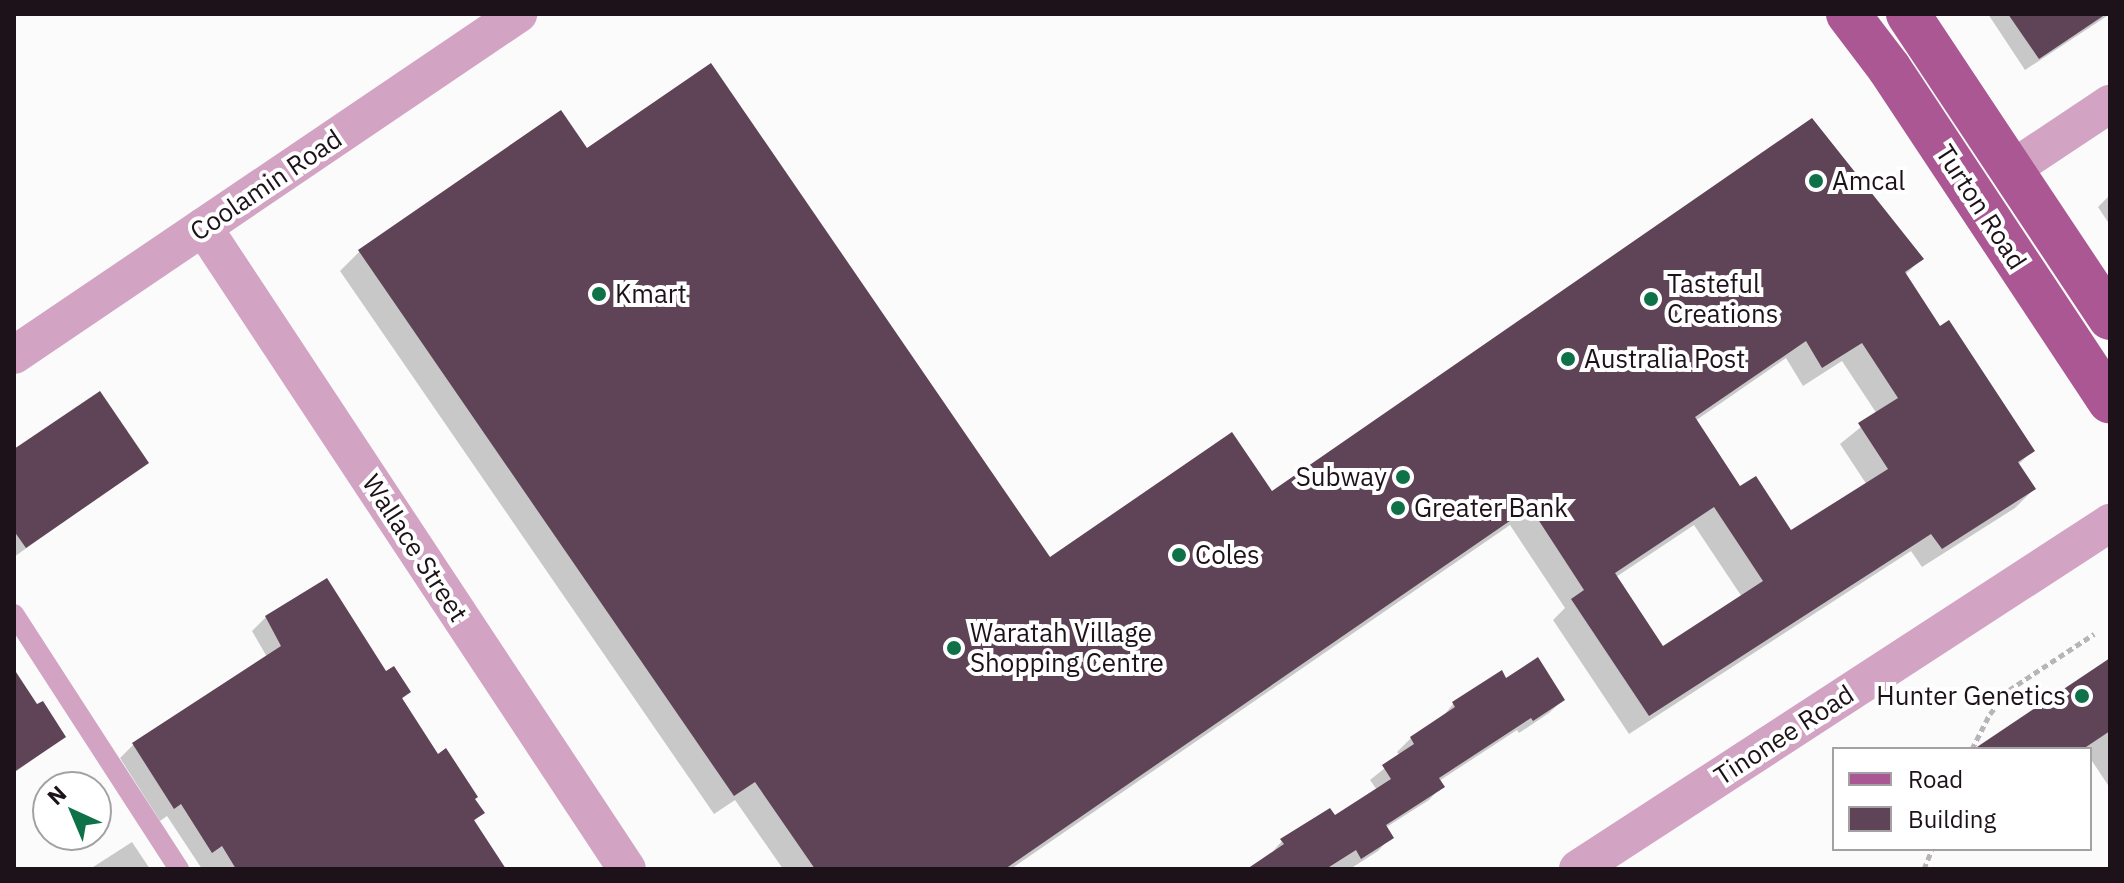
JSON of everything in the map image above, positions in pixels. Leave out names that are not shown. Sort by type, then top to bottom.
[{"type":"main road","name":"Turton Road","points":[[1848,14],[1889,68],[2110,402]]},
{"type":"main road","name":"Turton Road","points":[[1908,14],[2110,318]]},
{"type":"street","name":"Coolamin Road","points":[[14,355],[518,14]]},
{"type":"street","points":[[2012,169],[2110,104]]},
{"type":"street","name":"Wallace Street","points":[[203,227],[627,869]]},
{"type":"street","name":"Tinonee Road","points":[[1578,869],[2110,523]]},
{"type":"lane","points":[[14,614],[179,869]]},
{"type":"path","points":[[1973,747],[1990,714],[2009,690],[2094,634]]},
{"type":"building","points":[[2008,14],[2106,14],[2039,59]]},
{"type":"building","points":[[711,63],[1050,557],[1232,432],[1272,491],[1812,118],[1924,259],[1905,272],[1940,326],[1949,320],[2035,451],[2018,462],[2036,489],[1942,549],[1931,534],[1649,716],[1571,599],[1584,590],[1530,507],[1005,869],[815,869],[755,782],[734,796],[358,250],[561,110],[587,148]],"holes":[[[1806,341],[1822,368],[1862,343],[1898,398],[1858,423],[1888,469],[1791,530],[1756,476],[1740,486],[1695,417]],[[1714,507],[1763,581],[1663,646],[1615,573]]]},
{"type":"building","points":[[100,391],[149,463],[26,548],[14,531],[14,449]]},
{"type":"building","points":[[327,578],[386,671],[394,666],[411,692],[402,698],[438,754],[446,748],[478,797],[475,799],[485,813],[474,820],[506,869],[236,869],[222,846],[212,853],[181,804],[174,809],[132,743],[281,646],[265,616]]},
{"type":"building","points":[[1538,657],[1565,700],[1533,721],[1531,718],[1439,778],[1445,787],[1386,825],[1394,838],[1361,859],[1356,850],[1326,869],[1247,869],[1284,844],[1280,839],[1330,808],[1335,815],[1391,779],[1382,765],[1414,744],[1410,737],[1455,707],[1452,702],[1502,670],[1506,678]]},
{"type":"building","name":"Hunter Genetics","points":[[2110,658],[2110,731],[2086,747],[1977,747]]},
{"type":"building","points":[[14,669],[37,704],[43,701],[66,737],[14,772]]},
{"type":"place","name":"Amcal","points":[[1816,181]]},
{"type":"place","name":"Kmart","points":[[599,294]]},
{"type":"place","name":"Tasteful Creations","points":[[1651,299]]},
{"type":"place","name":"Australia Post","points":[[1568,359]]},
{"type":"place","name":"Subway","points":[[1403,477]]},
{"type":"place","name":"Greater Bank","points":[[1398,508]]},
{"type":"place","name":"Coles","points":[[1179,555]]},
{"type":"place","name":"Waratah Village Shopping Centre","points":[[954,648]]},
{"type":"place","name":"Hunter Genetics","points":[[2082,696]]}]
